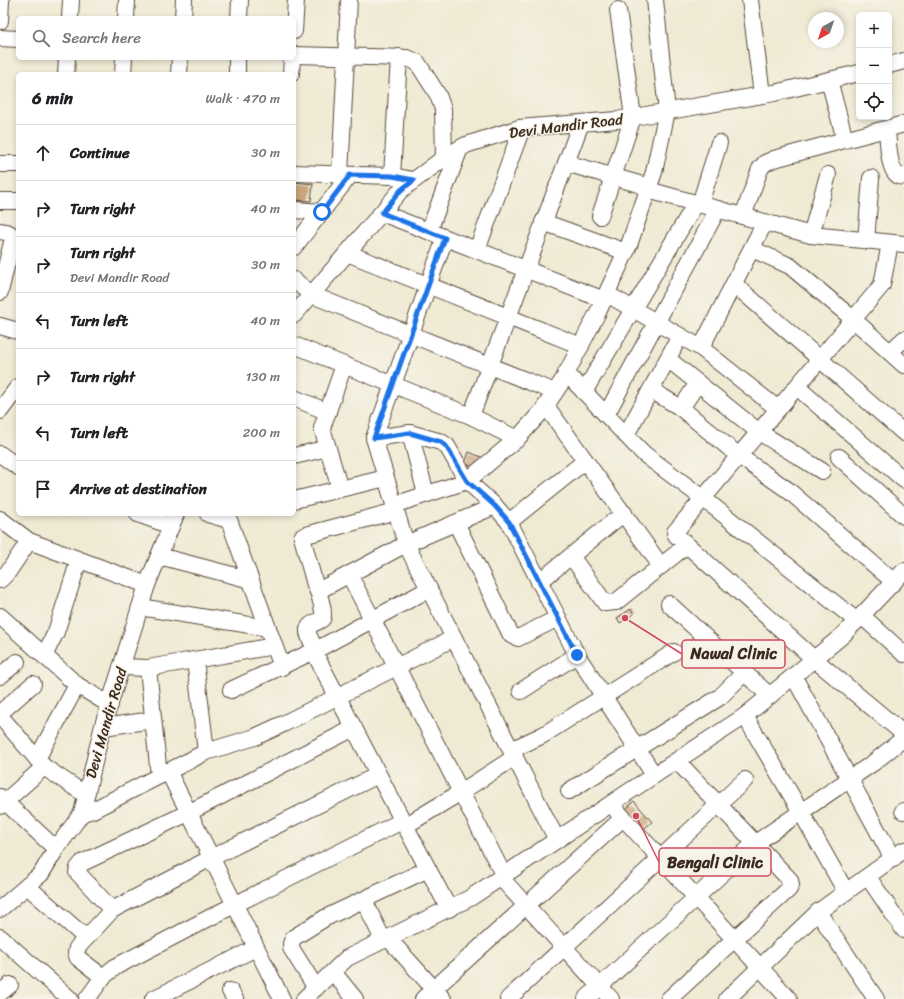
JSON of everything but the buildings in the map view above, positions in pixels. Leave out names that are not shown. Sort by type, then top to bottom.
[{"type":"street","points":[[0,21],[1,0]]},
{"type":"street","points":[[70,16],[71,0]]},
{"type":"street","points":[[126,16],[127,0]]},
{"type":"street","points":[[183,16],[184,0]]},
{"type":"street","points":[[239,16],[240,0]]},
{"type":"street","points":[[295,16],[296,0]]},
{"type":"street","points":[[296,244],[322,212],[345,174],[346,56],[349,0]]},
{"type":"street","points":[[449,909],[337,697],[308,634],[309,626],[322,619],[323,615],[318,591],[302,537],[395,508],[426,494],[467,481],[517,439],[546,406],[566,373],[626,252],[654,172],[667,111],[655,0]]},
{"type":"street","points":[[750,0],[762,95]]},
{"type":"street","points":[[600,216],[633,117],[618,10]]},
{"type":"street","points":[[0,38],[16,39]]},
{"type":"street","points":[[296,55],[399,57],[417,62],[438,94],[443,108],[444,158]]},
{"type":"street","points":[[392,176],[399,57]]},
{"type":"street","points":[[66,72],[67,60]]},
{"type":"street","points":[[123,72],[124,60]]},
{"type":"street","points":[[179,72],[180,60]]},
{"type":"street","points":[[237,60],[237,72]]},
{"type":"street","points":[[291,72],[292,60]]},
{"type":"street","points":[[892,64],[904,61]]},
{"type":"street","name":"Devi Mandir Road","points":[[296,313],[401,190],[444,158],[466,145],[522,128],[633,117],[762,95],[856,74]]},
{"type":"street","points":[[829,80],[845,140]]},
{"type":"street","points":[[471,416],[581,123]]},
{"type":"street","points":[[743,216],[760,169],[765,163],[774,158],[904,124]]},
{"type":"street","points":[[477,250],[522,128]]},
{"type":"street","points":[[887,129],[892,169],[897,176],[904,176]]},
{"type":"street","points":[[584,392],[698,203],[719,143]]},
{"type":"street","points":[[429,231],[460,148]]},
{"type":"street","points":[[566,163],[718,209],[811,235],[897,244],[882,285],[675,532],[676,535],[814,659],[904,734]]},
{"type":"street","points":[[0,164],[16,164]]},
{"type":"street","points":[[296,173],[392,176],[414,180]]},
{"type":"street","points":[[811,235],[828,175]]},
{"type":"street","points":[[866,241],[871,178]]},
{"type":"street","points":[[0,201],[16,201]]},
{"type":"street","points":[[606,415],[718,209]]},
{"type":"street","points":[[296,210],[322,212]]},
{"type":"street","points":[[382,213],[525,269],[605,297],[633,309],[701,348],[778,409]]},
{"type":"street","points":[[543,222],[626,252]]},
{"type":"street","points":[[701,348],[766,222]]},
{"type":"street","points":[[0,292],[10,236]]},
{"type":"street","points":[[445,238],[374,438],[406,544],[557,840]]},
{"type":"street","points":[[752,249],[790,266],[853,319],[904,365]]},
{"type":"street","points":[[347,253],[580,346]]},
{"type":"street","points":[[296,282],[312,295],[555,392]]},
{"type":"street","points":[[734,284],[904,433]]},
{"type":"street","points":[[0,326],[16,331]]},
{"type":"street","points":[[626,435],[680,336]]},
{"type":"street","points":[[890,352],[904,338]]},
{"type":"street","points":[[296,346],[471,416],[517,439]]},
{"type":"street","points":[[668,358],[759,432],[822,471]]},
{"type":"street","points":[[340,489],[322,428],[344,365]]},
{"type":"street","points":[[566,373],[644,454],[860,618],[904,654]]},
{"type":"street","points":[[681,408],[698,383]]},
{"type":"street","points":[[797,387],[904,480]]},
{"type":"street","points":[[304,999],[347,958],[470,898],[745,716],[843,635],[899,576],[788,490],[739,456],[681,408],[651,390]]},
{"type":"street","points":[[296,399],[328,412]]},
{"type":"street","points":[[546,406],[661,566]]},
{"type":"street","points":[[374,438],[410,433],[441,442],[446,446],[467,481],[495,506],[509,522],[577,655],[654,775]]},
{"type":"street","points":[[410,433],[426,494]]},
{"type":"street","points":[[296,456],[328,448]]},
{"type":"street","points":[[0,454],[16,465]]},
{"type":"street","points":[[839,457],[904,516]]},
{"type":"street","points":[[509,522],[585,461]]},
{"type":"street","points":[[296,500],[386,478]]},
{"type":"street","points":[[318,591],[406,544],[495,506]]},
{"type":"street","points":[[539,582],[624,513]]},
{"type":"street","points":[[150,516],[174,520]]},
{"type":"street","points":[[232,517],[250,580],[282,667]]},
{"type":"street","points":[[0,519],[29,541],[147,584]]},
{"type":"street","name":"Devi Mandir Road","points":[[0,909],[41,874],[56,849],[82,813],[103,727],[147,584],[174,520]]},
{"type":"street","points":[[456,523],[511,635],[518,638],[558,618]]},
{"type":"street","points":[[0,580],[8,572],[29,541]]},
{"type":"street","points":[[571,556],[605,603],[610,603],[616,602],[687,545]]},
{"type":"street","points":[[159,556],[250,580]]},
{"type":"street","points":[[44,656],[56,632],[79,560]]},
{"type":"street","points":[[349,574],[461,792],[502,877],[526,906],[611,999]]},
{"type":"street","points":[[231,690],[315,651],[430,589]]},
{"type":"street","points":[[669,604],[770,696]]},
{"type":"street","points":[[140,607],[268,628]]},
{"type":"street","points":[[0,616],[77,685],[110,705]]},
{"type":"street","points":[[82,813],[93,810],[206,752],[255,737],[454,638]]},
{"type":"street","points":[[121,667],[148,668],[274,646]]},
{"type":"street","points":[[87,999],[103,977],[115,967],[234,905],[404,824],[461,792],[513,754],[674,652]]},
{"type":"street","points":[[521,691],[577,655]]},
{"type":"street","points":[[194,660],[206,752]]},
{"type":"street","points":[[0,676],[17,662]]},
{"type":"street","points":[[148,668],[153,720],[163,774],[188,812],[282,999]]},
{"type":"street","points":[[569,791],[720,697],[744,673]]},
{"type":"street","points":[[729,998],[818,912],[899,855],[849,779],[794,677]]},
{"type":"street","points":[[33,684],[0,715],[40,763],[86,795]]},
{"type":"street","points":[[56,849],[1,802],[40,763],[77,685]]},
{"type":"street","points":[[745,716],[846,892]]},
{"type":"street","points":[[103,727],[153,720]]},
{"type":"street","points":[[112,910],[77,872],[82,863],[188,812],[354,728]]},
{"type":"street","points":[[586,999],[754,844],[873,763],[904,738]]},
{"type":"street","points":[[669,999],[789,889],[791,885],[790,880],[754,844],[677,761]]},
{"type":"street","points":[[103,977],[78,958],[76,953],[77,948],[112,910],[211,858],[378,775]]},
{"type":"street","points":[[508,999],[745,780]]},
{"type":"street","points":[[610,804],[789,999]]},
{"type":"street","points":[[364,900],[385,939],[433,996],[526,906],[623,818]]},
{"type":"street","points":[[316,988],[291,948],[293,938],[325,918],[428,869]]},
{"type":"street","points":[[868,877],[904,930]]},
{"type":"street","points":[[27,886],[86,938]]},
{"type":"street","points":[[818,912],[876,999]]},
{"type":"street","points":[[0,937],[70,999]]},
{"type":"street","points":[[153,999],[256,948]]},
{"type":"street","points":[[333,972],[355,999]]},
{"type":"place","name":"Nawal Clinic","points":[[625,618]]},
{"type":"place","name":"Bengali Clinic","points":[[636,816]]},
{"type":"route","points":[[322,212],[350,175],[392,176],[414,180],[401,190],[382,213],[445,238],[374,438],[410,433],[441,442],[450,450],[467,481],[495,506],[509,522],[577,655]]}]
